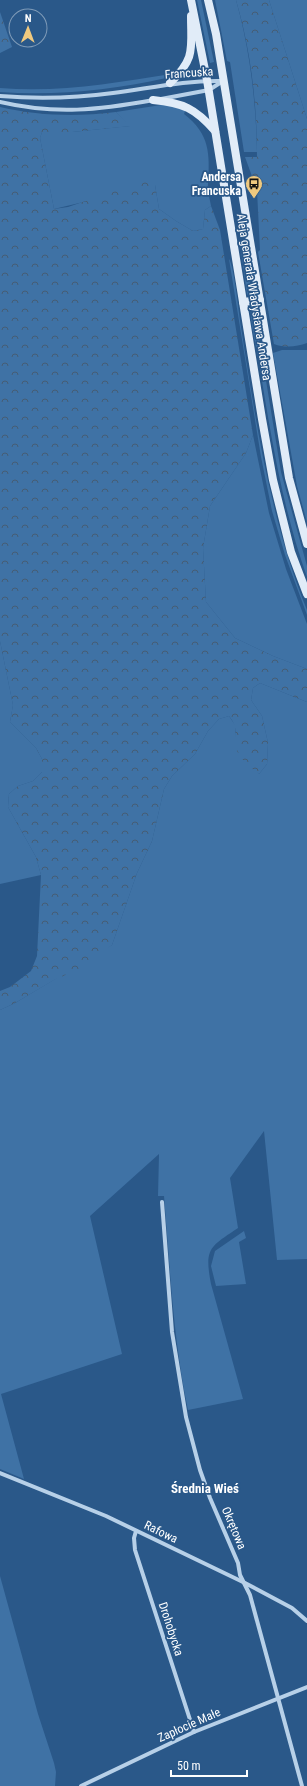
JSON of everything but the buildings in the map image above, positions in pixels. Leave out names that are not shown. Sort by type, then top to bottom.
[{"type":"main road","name":"Aleja generała Władysława Andersa","points":[[191,0],[208,80],[215,131],[273,480],[291,552],[307,594]]},
{"type":"main road","points":[[170,83],[184,69],[190,54],[191,0]]},
{"type":"main road","name":"Aleja generała Władysława Andersa","points":[[208,0],[216,34],[224,81],[289,478],[307,544]]},
{"type":"main road","points":[[153,100],[180,104],[192,109],[215,131]]},
{"type":"main road","points":[[243,302],[260,300]]},
{"type":"street","name":"Francuska","points":[[0,96],[65,98],[113,93],[170,83],[208,80],[224,81]]},
{"type":"street","name":"Francuska","points":[[0,102],[18,106],[69,111],[93,110],[209,90],[224,81]]},
{"type":"street","name":"Okrętowa","points":[[162,1202],[172,1332],[186,1417],[200,1470],[250,1595],[302,1786]]},
{"type":"street","name":"Rafowa","points":[[0,1473],[74,1502],[245,1583],[292,1608],[307,1621]]},
{"type":"street","name":"Drohobycka","points":[[136,1531],[134,1538],[135,1550],[194,1732]]},
{"type":"street","name":"Zapłocie Małe","points":[[82,1786],[194,1732],[307,1687]]},
{"type":"green space","points":[[197,0],[201,0],[214,62],[210,63]]},
{"type":"green space","points":[[215,0],[236,0],[249,57],[257,152],[244,152],[230,62],[227,61]]},
{"type":"green space","points":[[236,0],[269,0],[307,119],[307,343],[299,345],[286,346],[274,344],[258,252],[260,250],[257,190],[245,157],[257,157],[256,117],[246,38]]},
{"type":"green space","points":[[269,0],[307,0],[307,119]]},
{"type":"green space","points":[[0,12],[8,35],[8,48],[10,48],[0,53]]},
{"type":"green space","points":[[176,72],[166,78],[105,89],[42,93],[0,92],[0,88],[43,89],[107,84]]},
{"type":"green space","points":[[161,105],[172,105],[186,109],[184,114],[193,122],[204,137],[209,163],[208,189],[211,206],[205,210],[203,229],[193,231],[159,209],[155,185],[54,209],[40,138],[42,132],[72,132],[130,126],[116,112]]},
{"type":"green space","points":[[0,107],[58,115],[87,115],[116,112],[131,126],[72,132],[42,132],[40,138],[54,209],[68,207],[144,181],[155,185],[159,209],[193,231],[203,229],[205,210],[211,206],[220,230],[253,435],[246,453],[210,506],[203,548],[206,602],[235,638],[273,656],[307,669],[307,702],[260,683],[253,688],[251,700],[262,716],[268,743],[267,764],[259,774],[240,756],[235,743],[234,725],[229,716],[219,719],[208,731],[195,754],[172,776],[164,789],[152,841],[137,873],[112,945],[84,967],[54,980],[0,1010],[0,991],[10,987],[31,971],[37,956],[41,875],[36,857],[8,807],[9,794],[18,786],[33,781],[42,772],[42,759],[36,748],[10,722],[13,705],[0,641]]},
{"type":"green space","points":[[240,244],[253,294],[250,297],[247,294]]},
{"type":"green space","points":[[229,259],[234,280],[252,399],[266,470],[283,541],[307,610],[307,615],[285,555],[272,511],[261,457]]},
{"type":"green space","points":[[251,306],[254,307],[281,472],[307,566],[307,577],[298,551],[278,471],[252,325]]},
{"type":"green space","points":[[282,350],[307,350],[307,522],[297,486],[273,353]]},
{"type":"green space","points":[[253,435],[269,513],[286,569],[307,624],[307,669],[273,656],[235,638],[206,602],[203,548],[210,506],[246,453]]},
{"type":"green space","points":[[0,641],[13,705],[10,722],[36,748],[42,759],[42,772],[33,781],[18,786],[9,794],[8,807],[36,857],[41,875],[0,884]]},
{"type":"green space","points":[[260,683],[307,702],[307,1259],[277,1260],[264,1131],[230,1178],[238,1228],[215,1245],[209,1255],[208,1263],[211,1284],[243,1399],[188,1410],[175,1330],[164,1196],[158,1196],[159,1154],[90,1216],[122,1354],[1,1394],[24,1479],[0,1469],[0,1010],[15,1003],[112,945],[137,873],[152,841],[164,789],[172,776],[195,754],[208,731],[219,719],[229,716],[235,725],[237,749],[259,774],[267,764],[268,743],[262,716],[251,700],[253,688]]},
{"type":"green space","points":[[244,1231],[246,1238],[239,1242],[246,1284],[216,1286],[211,1266],[215,1251]]},
{"type":"green space","points":[[0,1576],[38,1714],[54,1763],[56,1772],[55,1786],[0,1786]]},
{"type":"place","name":"Andersa Francuska","points":[[254,199]]},
{"type":"district","name":"Średnia Wieś","points":[[205,1488]]}]
